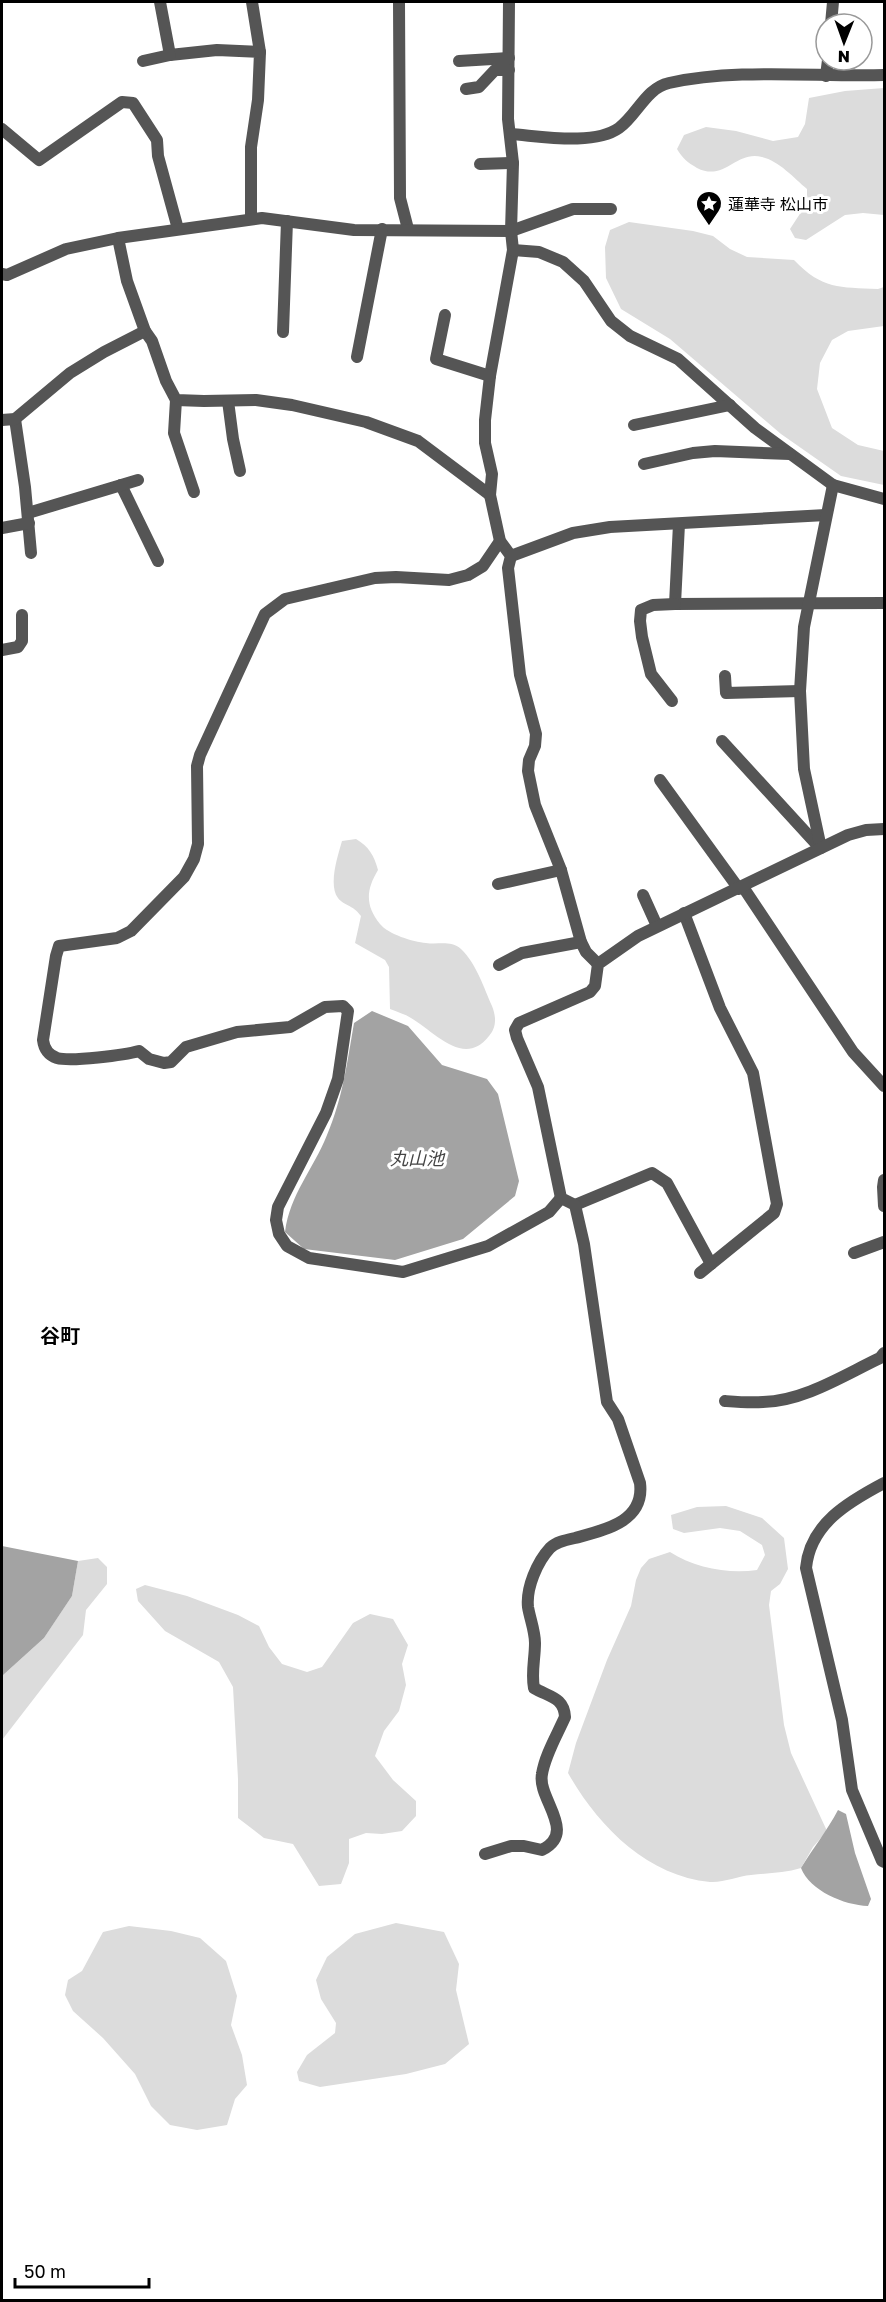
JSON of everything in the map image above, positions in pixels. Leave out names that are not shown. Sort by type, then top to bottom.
[{"type":"street","points":[[160,2],[170,55]]},
{"type":"street","points":[[251,219],[251,147],[258,100],[260,52],[252,2]]},
{"type":"street","points":[[399,2],[400,198],[408,229]]},
{"type":"street","points":[[509,2],[508,119],[513,163],[511,231],[513,250],[490,376],[485,443],[492,474],[490,495],[500,541],[511,556]]},
{"type":"street","points":[[143,61],[170,55],[217,50],[260,52]]},
{"type":"street","points":[[459,61],[509,64]]},
{"type":"street","points":[[466,89],[479,87],[495,70],[509,64]]},
{"type":"street","points":[[826,72],[826,76]]},
{"type":"street","points":[[510,134],[578,138],[601,135],[619,128],[648,96],[666,83],[739,74],[885,75]]},
{"type":"street","points":[[2,129],[39,160],[122,102],[133,103],[157,140],[158,156],[178,230]]},
{"type":"street","points":[[480,164],[513,163]]},
{"type":"street","points":[[2,273],[7,275],[66,249],[118,238],[251,219],[262,218],[354,230],[511,231],[573,209],[611,210]]},
{"type":"street","points":[[283,332],[288,221]]},
{"type":"street","points":[[357,357],[382,230]]},
{"type":"street","points":[[118,238],[128,281],[145,331],[152,340],[166,381],[176,400],[174,433],[194,492]]},
{"type":"street","points":[[513,250],[539,252],[563,262],[584,281],[611,321],[630,336],[678,360],[790,454],[833,485],[885,499]]},
{"type":"street","points":[[445,315],[436,359],[490,376]]},
{"type":"street","points":[[2,420],[15,419],[70,373],[145,331]]},
{"type":"street","points":[[176,400],[256,400],[292,405],[376,426],[418,441],[490,495]]},
{"type":"street","points":[[228,400],[232,439],[240,471]]},
{"type":"street","points":[[634,424],[730,405]]},
{"type":"street","points":[[15,419],[31,553]]},
{"type":"street","points":[[644,464],[693,453],[715,451],[790,454]]},
{"type":"street","points":[[2,528],[138,480]]},
{"type":"street","points":[[121,485],[158,561]]},
{"type":"street","points":[[821,848],[804,769],[800,691],[804,627],[833,485]]},
{"type":"street","points":[[511,556],[573,533],[610,527],[826,515]]},
{"type":"street","points":[[675,604],[679,524]]},
{"type":"street","points":[[500,541],[483,566],[468,575],[449,580],[375,578],[285,599],[265,614],[200,755],[197,766],[198,843],[194,859],[184,877],[131,931],[117,938],[59,946],[43,1040],[48,1053],[57,1058],[69,1059],[140,1051],[149,1059],[164,1063],[171,1062],[186,1047],[237,1032],[291,1027],[325,1007],[343,1006],[348,1011],[338,1079],[326,1113],[278,1208],[276,1220],[279,1234],[287,1246],[309,1257],[403,1272],[488,1245],[549,1212],[561,1198]]},
{"type":"street","points":[[511,556],[508,568],[520,675],[536,734],[536,746],[529,760],[528,771],[535,805],[561,870],[581,942],[586,952],[598,964]]},
{"type":"street","points":[[672,701],[651,674],[640,621],[641,610],[653,605],[675,604],[885,603]]},
{"type":"street","points":[[2,650],[18,647],[21,642],[22,615]]},
{"type":"street","points":[[725,676],[726,693],[800,691]]},
{"type":"street","points":[[723,741],[821,848]]},
{"type":"street","points":[[660,780],[741,888],[853,1052],[885,1086]]},
{"type":"street","points":[[561,1198],[538,1087],[515,1030],[519,1023],[590,992],[595,986],[598,964],[638,936],[848,835],[866,830],[885,829]]},
{"type":"street","points":[[498,884],[561,870]]},
{"type":"street","points":[[643,895],[657,926]]},
{"type":"street","points":[[684,913],[720,1008],[753,1073],[777,1204],[774,1213],[700,1273]]},
{"type":"street","points":[[499,965],[522,953],[581,942]]},
{"type":"street","points":[[561,1198],[575,1205],[652,1173],[667,1183],[711,1264]]},
{"type":"street","points":[[885,1180],[883,1187],[885,1206]]},
{"type":"street","points":[[485,1854],[511,1846],[542,1850],[548,1847],[556,1834],[557,1822],[553,1809],[541,1786],[542,1773],[564,1717],[564,1708],[559,1700],[534,1688],[532,1678],[535,1640],[528,1606],[528,1592],[540,1563],[551,1547],[559,1542],[600,1531],[626,1519],[636,1510],[640,1500],[640,1483],[636,1471],[618,1419],[607,1402],[584,1244],[575,1205]]},
{"type":"street","points":[[854,1253],[885,1242]]},
{"type":"street","points":[[725,1401],[764,1402],[793,1397],[820,1387],[880,1358],[885,1353]]},
{"type":"street","points":[[885,1483],[826,1521],[815,1535],[807,1553],[806,1568],[842,1720],[852,1790],[882,1861],[885,1862]]},
{"type":"shaded area","points":[[884,88],[884,215],[863,213],[845,215],[806,240],[795,238],[790,229],[807,203],[807,189],[780,166],[768,159],[753,156],[723,169],[707,171],[688,162],[677,149],[684,135],[706,127],[736,131],[773,141],[798,137],[805,124],[809,98],[845,91]]},
{"type":"shaded area","points":[[629,222],[713,236],[730,249],[747,257],[794,260],[814,277],[832,285],[878,289],[884,287],[884,326],[848,331],[832,340],[820,363],[817,389],[832,428],[858,445],[884,451],[884,485],[841,476],[781,434],[670,339],[621,309],[606,278],[605,247],[610,230]]},
{"type":"shaded area","points":[[356,839],[370,852],[378,870],[371,884],[369,897],[372,910],[380,924],[389,931],[408,939],[457,946],[471,961],[483,984],[495,1018],[492,1033],[479,1045],[470,1049],[450,1044],[409,1017],[390,1009],[389,967],[385,960],[355,943],[361,916],[340,901],[335,892],[335,870],[342,841]]},
{"type":"shaded area","points":[[726,1506],[762,1518],[784,1538],[788,1569],[780,1584],[771,1591],[769,1605],[784,1725],[791,1753],[827,1831],[813,1847],[801,1868],[710,1882],[687,1878],[645,1859],[627,1845],[594,1812],[568,1773],[576,1743],[607,1660],[631,1606],[636,1580],[641,1568],[649,1559],[670,1552],[701,1566],[735,1571],[757,1570],[765,1555],[762,1545],[740,1531],[720,1528],[684,1533],[673,1529],[671,1515],[697,1507]]},
{"type":"shaded area","points":[[98,1558],[107,1567],[107,1584],[86,1610],[83,1635],[2,1740],[2,1676],[44,1638],[72,1596],[78,1561]]},
{"type":"shaded area","points":[[145,1585],[187,1596],[238,1615],[259,1626],[269,1647],[282,1664],[307,1672],[322,1667],[353,1623],[370,1614],[393,1619],[408,1645],[402,1664],[406,1685],[399,1711],[384,1731],[375,1756],[393,1780],[416,1801],[416,1816],[402,1831],[382,1834],[366,1833],[349,1839],[349,1863],[341,1884],[319,1886],[293,1844],[264,1838],[238,1818],[233,1687],[219,1662],[165,1631],[138,1601],[136,1589]]},
{"type":"shaded area","points":[[396,1923],[444,1932],[459,1964],[456,1990],[469,2044],[445,2064],[406,2074],[320,2087],[299,2081],[297,2072],[307,2055],[335,2033],[336,2023],[321,1999],[316,1980],[327,1957],[355,1934]]},
{"type":"shaded area","points":[[129,1926],[171,1931],[200,1938],[226,1961],[237,1996],[231,2025],[242,2055],[247,2085],[235,2099],[227,2125],[197,2130],[170,2125],[151,2106],[135,2074],[103,2038],[73,2011],[65,1995],[68,1980],[82,1971],[103,1932]]},
{"type":"water","name":"丸山池","points":[[372,1011],[408,1026],[442,1065],[487,1079],[498,1094],[519,1181],[515,1196],[463,1239],[395,1260],[304,1249],[285,1232],[292,1206],[321,1148],[337,1107],[354,1023]]},
{"type":"water","points":[[2,1546],[78,1561],[72,1596],[44,1638],[2,1676]]},
{"type":"water","points":[[838,1810],[846,1814],[855,1853],[871,1899],[868,1906],[839,1900],[820,1890],[805,1876],[801,1868]]},
{"type":"place","name":"蓮華寺 松山市","points":[[709,227]]},
{"type":"district","name":"谷町","points":[[60,1335]]}]
